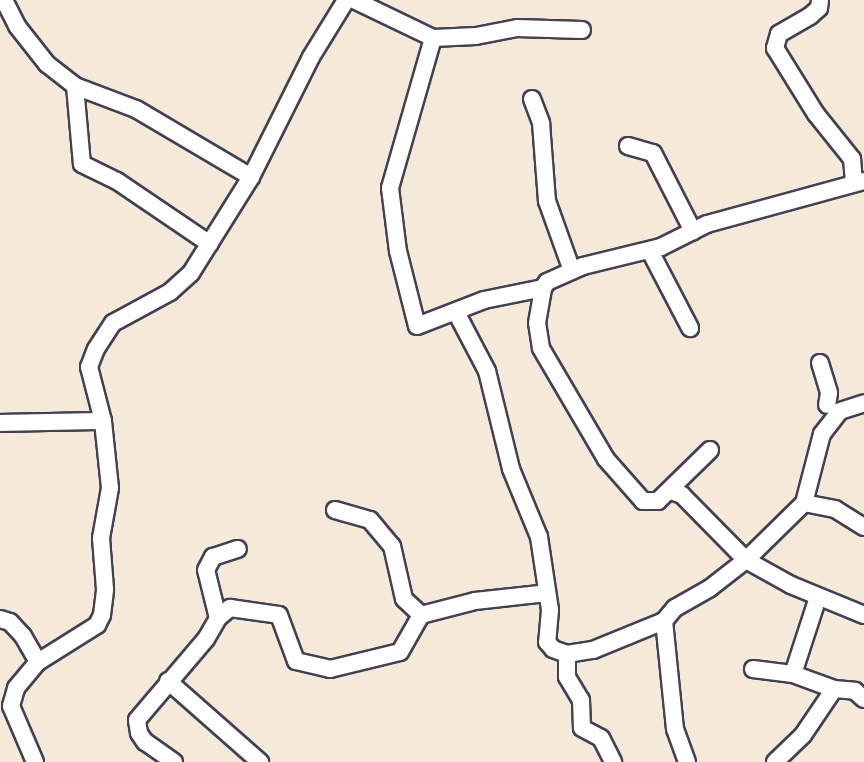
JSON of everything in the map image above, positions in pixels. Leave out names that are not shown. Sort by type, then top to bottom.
[{"type":"street","points":[[4,0],[17,26],[47,64],[75,86],[136,109],[251,177]]},
{"type":"street","points":[[35,762],[11,706],[20,680],[38,662],[97,625],[102,615],[105,589],[101,538],[110,488],[103,421],[89,367],[103,334],[113,323],[170,291],[191,273],[251,177],[311,57],[345,0]]},
{"type":"street","points":[[354,0],[433,38],[517,28],[582,30]]},
{"type":"street","points":[[710,450],[671,491],[658,501],[643,501],[606,459],[541,348],[537,323],[543,288],[547,282],[572,271],[650,251],[693,231],[859,181],[852,159],[816,114],[775,48],[779,34],[810,16],[819,8],[820,0]]},
{"type":"street","points":[[433,38],[390,188],[398,251],[417,326],[483,300],[543,288]]},
{"type":"street","points":[[75,86],[82,164],[117,181],[210,244]]},
{"type":"street","points":[[532,99],[541,123],[547,201],[572,271]]},
{"type":"street","points":[[628,146],[652,153],[693,231]]},
{"type":"street","points":[[650,251],[690,328]]},
{"type":"street","points":[[456,312],[487,371],[511,469],[538,537],[547,593],[547,642],[552,649],[567,654],[593,650],[664,621],[675,608],[710,588],[746,560],[804,503],[816,452],[829,425],[834,408],[820,363]]},
{"type":"street","points":[[834,408],[864,403]]},
{"type":"street","points":[[0,423],[103,421]]},
{"type":"street","points":[[671,491],[682,495],[746,560],[818,597],[864,615]]},
{"type":"street","points":[[804,503],[835,509],[864,527]]},
{"type":"street","points":[[335,510],[370,520],[392,546],[404,599],[421,615]]},
{"type":"street","points":[[218,618],[206,570],[213,557],[238,549]]},
{"type":"street","points":[[168,761],[146,741],[136,725],[146,705],[206,639],[218,618],[230,608],[279,615],[296,661],[330,669],[400,651],[421,615],[475,601],[547,593]]},
{"type":"street","points":[[793,674],[818,597]]},
{"type":"street","points":[[0,619],[10,622],[23,636],[38,662]]},
{"type":"street","points":[[664,621],[675,729],[687,762]]},
{"type":"street","points":[[567,654],[567,677],[580,700],[582,728],[601,738],[613,762]]},
{"type":"street","points":[[753,669],[793,674],[834,689],[855,691],[864,699]]},
{"type":"street","points":[[168,681],[260,762]]},
{"type":"street","points":[[775,762],[803,735],[834,689]]}]
